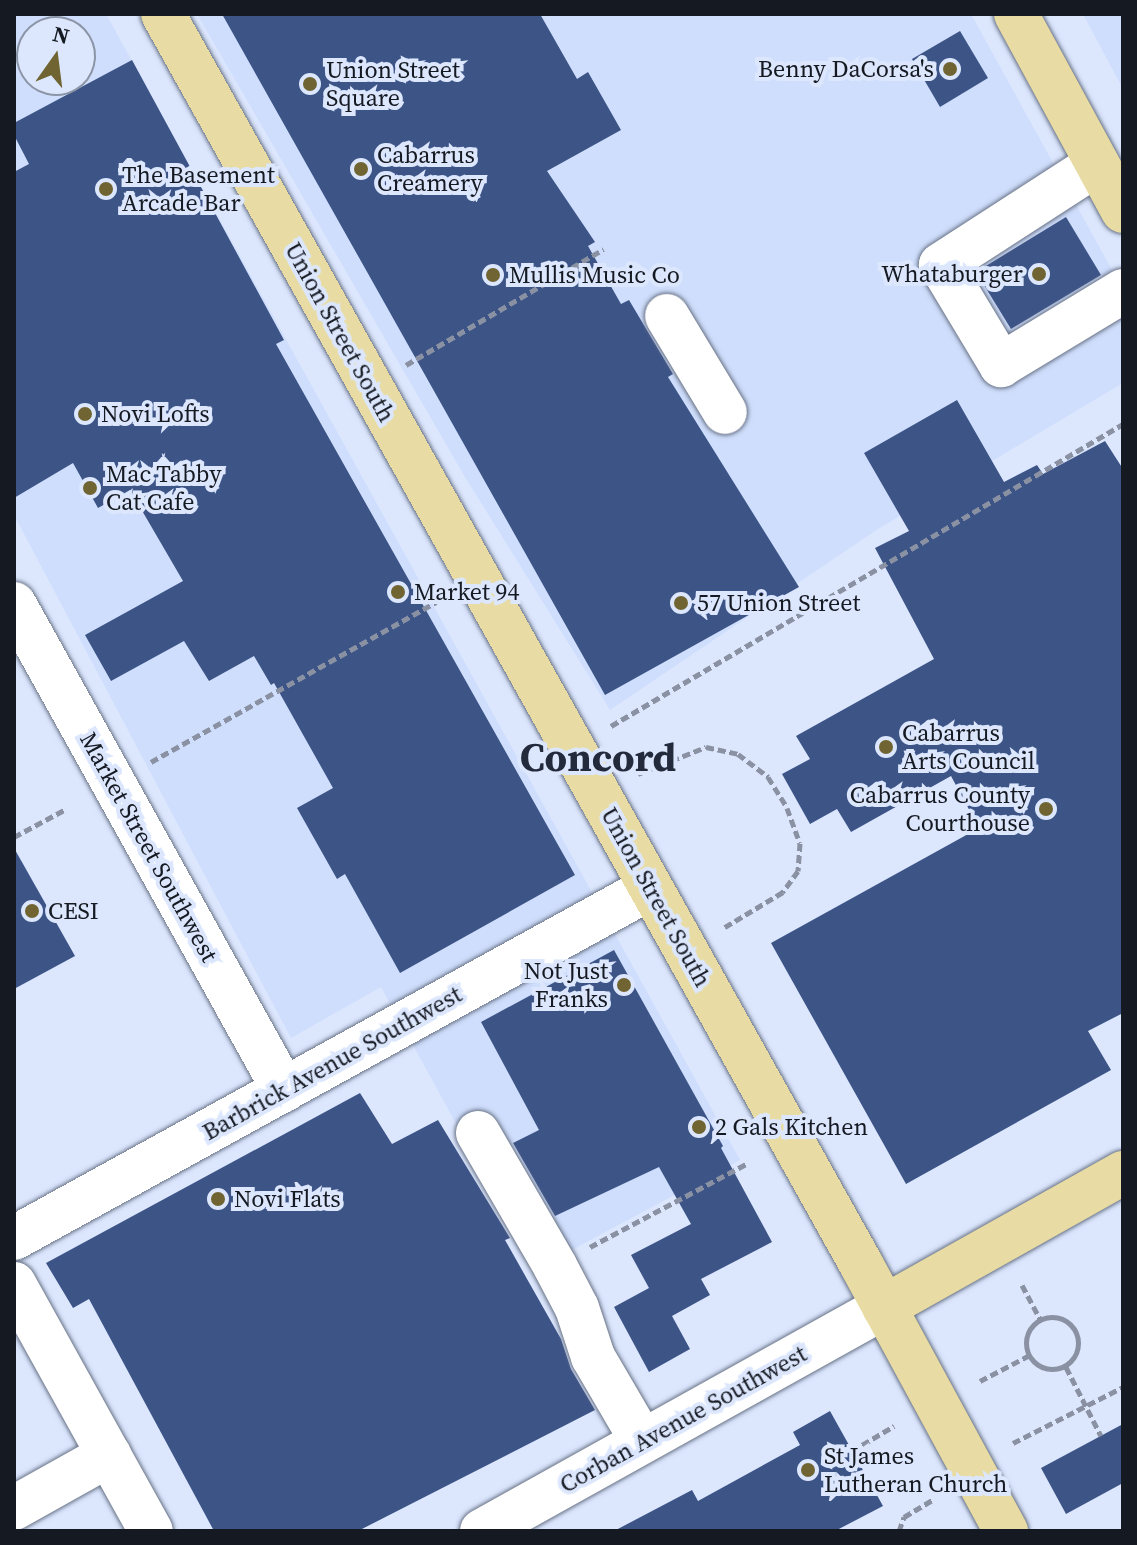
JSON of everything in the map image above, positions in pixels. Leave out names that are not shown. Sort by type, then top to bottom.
[{"type":"main road","name":"Union Street South","points":[[163,14],[1006,1531]]},
{"type":"main road","points":[[1016,14],[1123,211]]},
{"type":"main road","points":[[884,1307],[1123,1173]]},
{"type":"street","points":[[1097,164],[941,265],[1001,365],[1123,291]]},
{"type":"street","points":[[667,316],[725,412]]},
{"type":"street","name":"Market Street Southwest","points":[[14,604],[284,1090]]},
{"type":"street","name":"Barbrick Avenue Southwest","points":[[14,1238],[650,888]]},
{"type":"street","points":[[478,1133],[555,1266],[577,1308],[593,1357],[642,1441]]},
{"type":"street","points":[[14,1284],[151,1531]]},
{"type":"street","name":"Corban Avenue Southwest","points":[[482,1531],[884,1307]]},
{"type":"street","points":[[14,1508],[109,1455]]},
{"type":"path","points":[[406,365],[604,249]]},
{"type":"path","points":[[611,726],[1123,424]]},
{"type":"path","points":[[151,762],[436,602]]},
{"type":"path","points":[[638,774],[706,747],[738,754],[768,777],[787,808],[800,843],[798,871],[783,892],[725,927]]},
{"type":"path","points":[[14,837],[66,809]]},
{"type":"path","points":[[599,1243],[748,1163]]},
{"type":"path","points":[[1022,1285],[1041,1320]]},
{"type":"path","points":[[1061,1318],[1076,1332],[1077,1352],[1066,1367],[1045,1367],[1028,1356],[1025,1341],[1033,1325],[1041,1320],[1061,1318]]},
{"type":"path","points":[[980,1381],[1028,1356]]},
{"type":"path","points":[[1066,1367],[1101,1436]]},
{"type":"path","points":[[1013,1443],[1123,1387]]},
{"type":"path","points":[[852,1451],[894,1426]]},
{"type":"path","points":[[899,1531],[904,1517],[932,1500]]},
{"type":"shaded area","points":[[14,14],[106,14],[740,1160],[536,1269],[381,987],[291,1038],[14,515]]},
{"type":"shaded area","points":[[197,14],[971,14],[1123,290],[1123,383],[878,529],[610,710],[465,477]]},
{"type":"shaded area","points":[[1083,14],[1123,14],[1123,89]]},
{"type":"building","points":[[222,14],[540,14],[577,79],[588,72],[621,130],[547,171],[595,242],[588,246],[621,304],[629,300],[673,374],[668,377],[799,587],[605,695]]},
{"type":"building","name":"Benny DaCorsa's","points":[[960,31],[988,78],[940,107],[912,59]]},
{"type":"building","points":[[132,60],[284,340],[276,344],[575,875],[400,973],[345,874],[337,879],[297,808],[333,788],[274,683],[271,685],[254,656],[209,681],[184,641],[111,681],[85,635],[183,581],[130,490],[98,508],[73,463],[14,498],[14,172],[29,164],[14,135],[14,123],[65,96],[96,96],[96,79]]},
{"type":"building","name":"Whataburger","points":[[1066,217],[1101,275],[1011,329],[976,272]]},
{"type":"building","name":"Cabarrus County Courthouse","points":[[957,400],[1004,482],[1037,465],[1043,474],[1105,441],[1123,469],[1123,1013],[1088,1031],[1111,1070],[906,1184],[771,943],[979,828],[951,776],[851,832],[837,809],[810,824],[782,774],[810,759],[796,736],[934,659],[875,548],[909,531],[864,453]]},
{"type":"building","name":"CESI","points":[[14,848],[75,956],[14,989]]},
{"type":"building","points":[[614,950],[723,1146],[721,1148],[772,1242],[701,1279],[710,1295],[672,1316],[690,1349],[649,1372],[614,1307],[649,1288],[631,1255],[691,1224],[659,1167],[555,1216],[513,1143],[539,1130],[481,1022]]},
{"type":"building","points":[[360,1093],[392,1144],[438,1120],[510,1238],[505,1240],[561,1339],[571,1369],[595,1410],[358,1531],[214,1531],[89,1299],[73,1308],[46,1263]]},
{"type":"building","name":"St James Lutheran Church","points":[[830,1411],[883,1506],[835,1531],[614,1531],[692,1490],[698,1501],[800,1445],[793,1432]]},
{"type":"building","points":[[1123,1424],[1123,1483],[1066,1514],[1041,1468]]},
{"type":"place","name":"Benny DaCorsa's","points":[[950,69]]},
{"type":"place","name":"Union Street Square","points":[[310,84]]},
{"type":"place","name":"Cabarrus Creamery","points":[[361,169]]},
{"type":"place","name":"The Basement Arcade Bar","points":[[106,189]]},
{"type":"place","name":"Whataburger","points":[[1039,274]]},
{"type":"place","name":"Mullis Music Co","points":[[493,275]]},
{"type":"place","name":"Novi Lofts","points":[[85,414]]},
{"type":"place","name":"Mac Tabby Cat Cafe","points":[[90,488]]},
{"type":"place","name":"Market 94","points":[[398,592]]},
{"type":"place","name":"57 Union Street","points":[[681,603]]},
{"type":"place","name":"Cabarrus Arts Council","points":[[886,747]]},
{"type":"place","name":"Cabarrus County Courthouse","points":[[1046,809]]},
{"type":"place","name":"CESI","points":[[32,911]]},
{"type":"place","name":"Not Just Franks","points":[[624,985]]},
{"type":"place","name":"2 Gals Kitchen","points":[[699,1127]]},
{"type":"place","name":"Novi Flats","points":[[218,1199]]},
{"type":"place","name":"St James Lutheran Church","points":[[808,1470]]},
{"type":"district","name":"Concord","points":[[598,757]]}]
